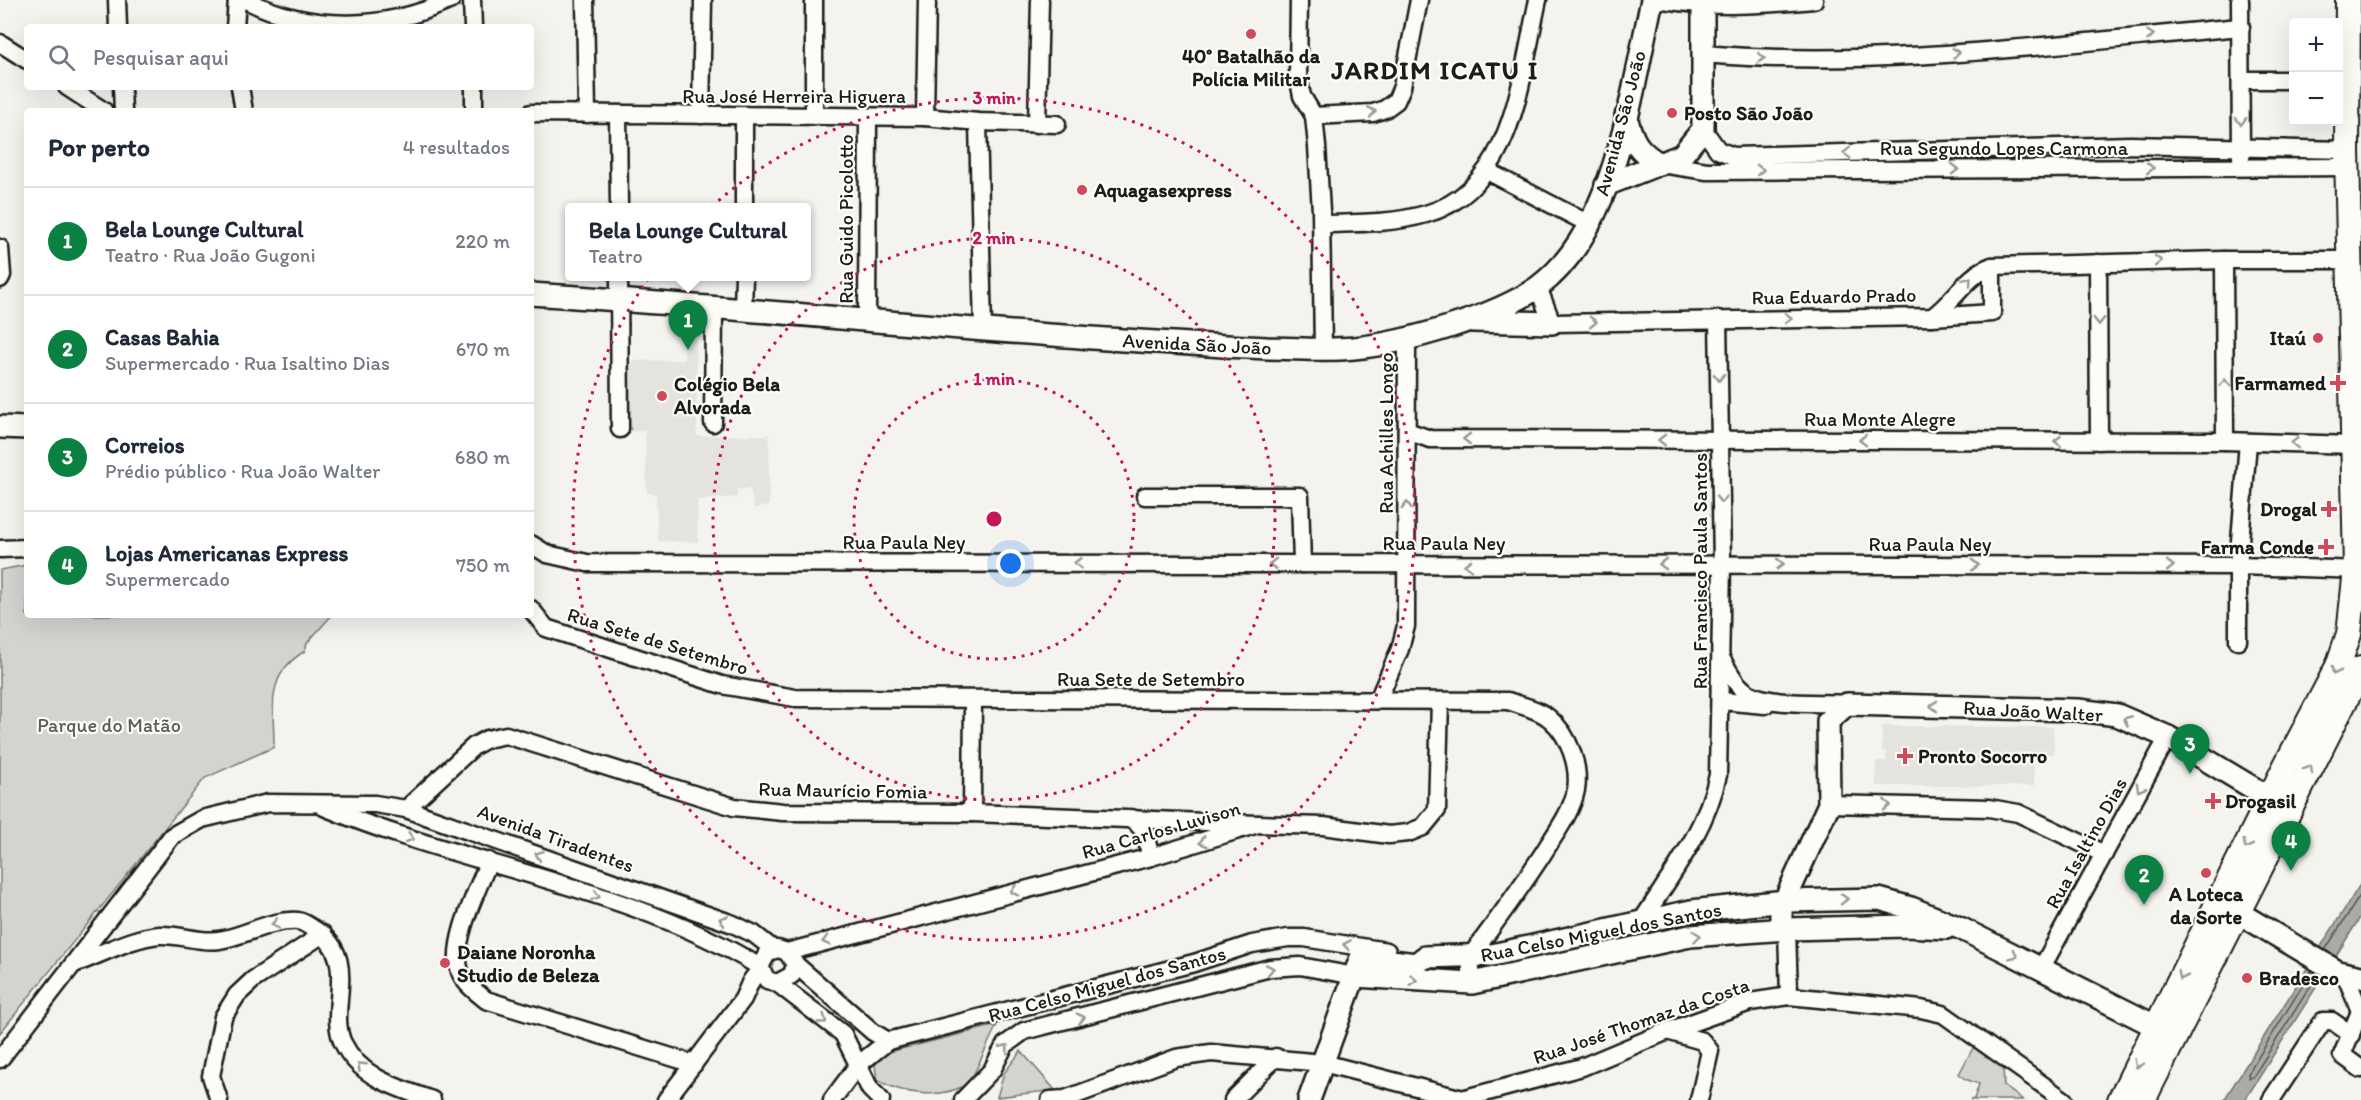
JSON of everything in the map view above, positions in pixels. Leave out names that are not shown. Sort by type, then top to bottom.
[{"type":"highway","points":[[2120,1100],[2166,1032],[2218,929],[2279,804],[2338,666],[2349,634],[2356,623],[2358,570],[2354,445],[2354,267],[2348,0]]},
{"type":"highway","points":[[2218,929],[2239,913],[2279,804],[2361,669]]},
{"type":"highway","points":[[2143,1100],[2166,1032]]},
{"type":"main road","name":"Avenida São João","points":[[534,294],[714,308],[743,308],[983,331],[1214,346],[1323,350],[1356,348],[1407,338],[1470,321],[1538,287],[1570,255],[1589,224],[1606,184],[1626,116],[1652,0]]},
{"type":"main road","points":[[1606,184],[1688,151],[1703,129],[1703,3]]},
{"type":"main road","points":[[1626,116],[1632,140],[1638,149],[1660,164]]},
{"type":"main road","points":[[1470,321],[1552,323]]},
{"type":"main road","points":[[0,427],[24,429]]},
{"type":"main road","points":[[1787,929],[1781,922],[1780,915],[1829,804],[1828,721],[1847,704]]},
{"type":"main road","name":"Rua João Walter","points":[[1847,704],[2078,710],[2117,715],[2168,737],[2279,804]]},
{"type":"main road","name":"Rua Celso Miguel dos Santos","points":[[1425,957],[1492,955],[1690,911],[1786,902],[1879,899],[1911,908],[1962,929],[2166,1032]]},
{"type":"main road","points":[[2239,913],[2348,974]]},
{"type":"main road","points":[[1637,944],[1645,938],[1641,922]]},
{"type":"main road","name":"Rua Celso Miguel dos Santos","points":[[1355,976],[1472,983],[1497,980],[1554,967],[1637,944],[1690,936],[1787,929],[1907,926],[1962,929]]},
{"type":"main road","points":[[1309,1100],[1360,960],[1367,958],[1416,964],[1425,957]]},
{"type":"street","points":[[117,0],[118,24]]},
{"type":"street","points":[[235,24],[237,0]]},
{"type":"street","points":[[246,0],[264,9],[311,22],[346,24]]},
{"type":"street","points":[[368,24],[416,15],[451,0]]},
{"type":"street","points":[[472,0],[473,24]]},
{"type":"street","points":[[585,0],[587,114]]},
{"type":"street","points":[[701,116],[703,0]]},
{"type":"street","points":[[814,0],[814,116]]},
{"type":"street","points":[[925,117],[927,0]]},
{"type":"street","points":[[1037,124],[1040,0]]},
{"type":"street","points":[[1299,0],[1298,76],[1302,96],[1314,116],[1322,224],[1323,350]]},
{"type":"street","points":[[1314,116],[1373,113],[1385,110],[1396,102],[1402,87],[1419,0]]},
{"type":"street","points":[[1322,224],[1382,223],[1428,214],[1453,201],[1487,171],[1503,144],[1538,0]]},
{"type":"street","points":[[1662,0],[1735,7],[1814,0]]},
{"type":"street","points":[[2240,0],[2242,168]]},
{"type":"street","points":[[1702,54],[1763,59],[1954,54],[2241,27]]},
{"type":"street","points":[[0,43],[24,58]]},
{"type":"street","points":[[2241,80],[2289,80]]},
{"type":"street","points":[[72,90],[100,108]]},
{"type":"street","points":[[122,90],[123,108]]},
{"type":"street","points":[[240,90],[244,108]]},
{"type":"street","points":[[474,90],[474,108]]},
{"type":"street","name":"Rua José Herreira Higuera","points":[[534,113],[814,116],[868,119],[925,117],[978,123],[1057,124]]},
{"type":"street","points":[[618,114],[619,203]]},
{"type":"street","points":[[744,116],[744,203]]},
{"type":"street","name":"Rua Guido Picolotto","points":[[867,320],[868,119]]},
{"type":"street","points":[[978,123],[983,331]]},
{"type":"street","points":[[1703,129],[1729,162],[2130,145],[2241,147],[2352,160]]},
{"type":"street","name":"Rua Segundo Lopes Carmona","points":[[1660,164],[1707,171],[1729,162],[2242,168],[2352,160]]},
{"type":"street","points":[[1487,171],[1589,224]]},
{"type":"street","points":[[0,248],[2,274],[0,279]]},
{"type":"street","points":[[2224,260],[2225,441]]},
{"type":"street","points":[[1932,316],[1992,313],[1992,266],[2224,260],[2354,267]]},
{"type":"street","points":[[2098,262],[2099,441]]},
{"type":"street","name":"Rua Eduardo Prado","points":[[1552,323],[1718,318],[1932,316],[1946,307],[1976,272],[1992,266]]},
{"type":"street","points":[[619,281],[620,429]]},
{"type":"street","points":[[743,308],[744,281]]},
{"type":"street","points":[[1538,287],[1552,323]]},
{"type":"street","points":[[713,423],[714,308]]},
{"type":"street","name":"Rua Francisco Paula Santos","points":[[1641,922],[1702,826],[1712,802],[1718,775],[1722,564],[1718,318]]},
{"type":"street","name":"Rua Achilles Longo","points":[[1378,700],[1400,649],[1406,626],[1407,338]]},
{"type":"street","points":[[0,439],[24,430]]},
{"type":"street","name":"Rua Monte Alegre","points":[[1407,431],[1430,439],[2225,441],[2354,445]]},
{"type":"street","points":[[2238,641],[2238,566],[2248,442]]},
{"type":"street","points":[[1145,496],[1300,496],[1302,564]]},
{"type":"street","name":"Rua Paula Ney","points":[[534,546],[547,554],[586,563],[2238,566],[2358,570]]},
{"type":"street","points":[[0,549],[24,548]]},
{"type":"street","name":"Rua Sete de Setembro","points":[[534,613],[546,628],[748,692],[795,698],[1508,701],[1537,711],[1551,719],[1566,738],[1576,766],[1576,789],[1569,812],[1531,873],[1470,957]]},
{"type":"street","name":"Rua João Walter","points":[[1721,658],[1737,684],[1750,694],[1768,699],[1847,704]]},
{"type":"street","points":[[972,813],[973,700]]},
{"type":"street","name":"Rua Carlos Luvison","points":[[785,955],[1151,857],[1258,824],[1323,826],[1389,835],[1408,833],[1423,827],[1437,810],[1440,701]]},
{"type":"street","points":[[1721,701],[1805,708],[1828,721]]},
{"type":"street","name":"Rua Maurício Fomia","points":[[406,808],[474,746],[487,739],[506,735],[734,807],[783,812],[972,813],[1258,824]]},
{"type":"street","name":"Rua Isaltino Dias","points":[[2041,969],[2168,737]]},
{"type":"street","points":[[432,816],[437,781]]},
{"type":"street","name":"Avenida Tiradentes","points":[[0,1059],[172,836],[202,819],[268,803],[375,804],[406,808],[733,924],[754,934],[785,955],[873,1032],[888,1041]]},
{"type":"street","name":"Avenida Tiradentes","points":[[315,804],[369,826],[598,896],[694,933],[760,968]]},
{"type":"street","points":[[369,826],[369,814],[375,804]]},
{"type":"street","points":[[1829,804],[1989,808],[2018,813],[2104,854]]},
{"type":"street","points":[[1132,818],[1144,831],[1151,857]]},
{"type":"street","points":[[489,861],[459,942],[459,968],[468,985],[486,1000],[694,1064]]},
{"type":"street","points":[[74,964],[160,935],[207,942],[229,939],[273,923],[301,921],[323,934],[333,947],[340,966],[339,1024],[342,1041],[351,1055],[364,1070],[386,1083],[432,1100]]},
{"type":"street","points":[[1495,923],[1492,955],[1497,980]]},
{"type":"street","points":[[1787,929],[1789,996]]},
{"type":"street","points":[[219,1100],[214,1093],[212,1076],[223,1017],[237,995],[253,980],[323,934]]},
{"type":"street","name":"Rua Celso Miguel dos Santos","points":[[888,1041],[1110,982],[1194,963],[1252,944],[1287,938],[1304,938],[1425,957]]},
{"type":"street","points":[[666,1100],[743,999],[764,956],[785,955],[788,979],[743,999]]},
{"type":"street","points":[[1470,957],[1472,983]]},
{"type":"street","name":"Rua Celso Miguel dos Santos","points":[[963,1100],[992,1070],[1005,1045],[1024,1031],[1270,968],[1300,966],[1355,976]]},
{"type":"street","points":[[760,968],[763,975],[843,1034],[870,1089],[881,1100]]},
{"type":"street","points":[[2348,974],[2360,1010],[2352,1035],[2342,1055],[2361,1068]]},
{"type":"street","points":[[1108,1011],[1118,999],[1120,992],[1118,986],[1110,982]]},
{"type":"street","name":"Rua José Thomaz da Costa","points":[[1459,1099],[1478,1096],[1582,1067],[1667,1031],[1750,1002],[1789,996],[1921,1009],[1943,1014],[2064,1100]]},
{"type":"street","points":[[2271,1100],[2323,1021],[2332,1020],[2352,1035]]},
{"type":"street","points":[[1667,1031],[1702,1041],[1710,1051],[1699,1100]]},
{"type":"street","points":[[832,1100],[858,1065],[888,1041]]},
{"type":"street","points":[[1060,1100],[1176,1058],[1211,1053],[1323,1063],[1459,1099]]},
{"type":"street","points":[[1233,1100],[1276,1057]]},
{"type":"street","points":[[981,1100],[992,1070]]},
{"type":"shaded area","name":"Colégio Bela Alvorada","points":[[686,318],[696,323],[703,334],[696,333],[697,436],[769,435],[769,506],[754,508],[750,489],[737,489],[737,497],[697,500],[698,542],[658,541],[656,494],[647,493],[645,431],[628,431],[628,361],[684,360]]},
{"type":"shaded area","points":[[1882,726],[2053,727],[2054,754],[2034,755],[2034,786],[1876,786],[1876,761],[1886,761],[1886,751],[1882,751]]},
{"type":"green space","name":"Parque do Matão","points":[[24,566],[24,618],[329,618],[307,643],[305,651],[283,670],[278,681],[273,705],[274,747],[205,778],[0,1033],[0,570]]},
{"type":"green space","points":[[997,1025],[969,1083],[947,1092],[923,1094],[899,1089],[877,1080],[875,1065],[885,1053]]},
{"type":"green space","points":[[1974,1046],[2003,1067],[2004,1086],[2023,1100],[1970,1100],[1974,1099],[1979,1084],[1959,1074]]},
{"type":"green space","points":[[1021,1051],[1055,1090],[997,1097],[1004,1073]]},
{"type":"water","points":[[2361,883],[2361,916],[2245,1100],[2224,1100]]},
{"type":"place","name":"40° Batalhão da Polícia Militar","points":[[1251,34]]},
{"type":"place","name":"Posto São João","points":[[1672,113]]},
{"type":"place","name":"Aquagasexpress","points":[[1082,190]]},
{"type":"place","name":"Itaú","points":[[2318,338]]},
{"type":"place","name":"Bela Lounge Cultural","points":[[688,350]]},
{"type":"place","name":"Farmamed","points":[[2338,383]]},
{"type":"place","name":"Colégio Bela Alvorada","points":[[662,396]]},
{"type":"place","name":"Drogal","points":[[2329,509]]},
{"type":"place","name":"Farma Conde","points":[[2326,547]]},
{"type":"place","name":"Pronto Socorro","points":[[1905,756]]},
{"type":"place","name":"Correios","points":[[2190,774]]},
{"type":"place","name":"Drogasil","points":[[2213,801]]},
{"type":"place","name":"Lojas Americanas Express","points":[[2291,871]]},
{"type":"place","name":"A Loteca da Sorte","points":[[2206,873]]},
{"type":"place","name":"Casas Bahia","points":[[2144,905]]},
{"type":"place","name":"Daiane Noronha Studio de Beleza","points":[[445,963]]},
{"type":"place","name":"Bradesco","points":[[2247,978]]},
{"type":"district","name":"JARDIM ICATU I","points":[[1435,70]]}]
